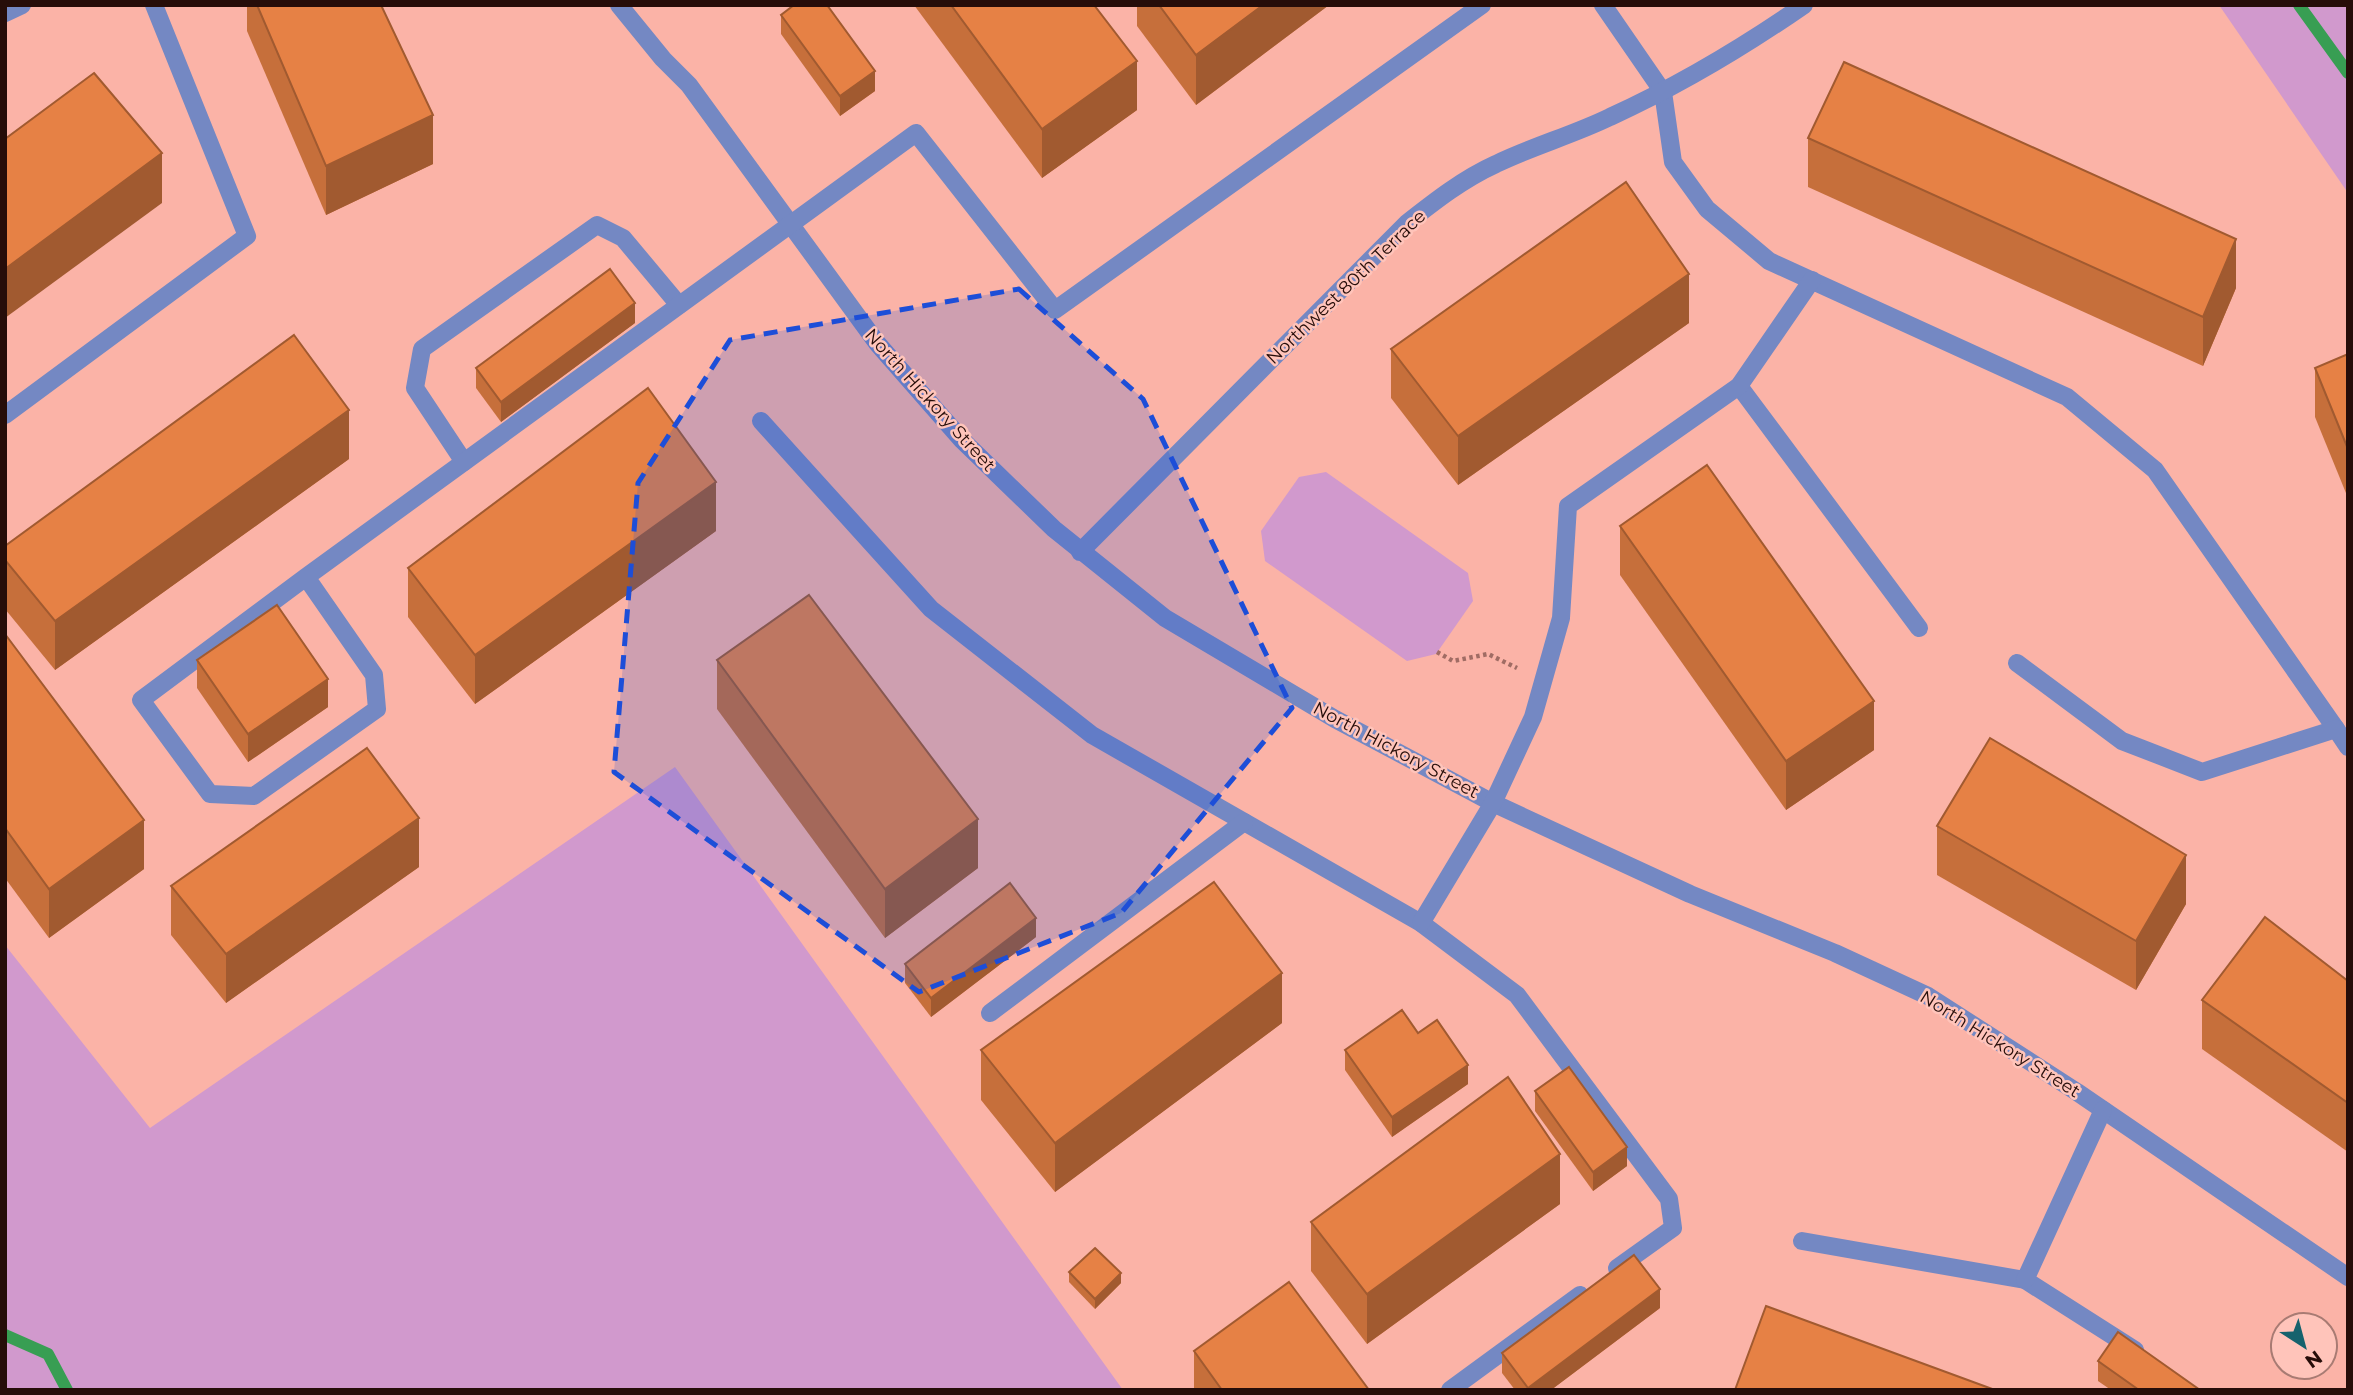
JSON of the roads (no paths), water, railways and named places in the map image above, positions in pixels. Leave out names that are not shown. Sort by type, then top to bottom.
[{"type":"street","points":[[5,13],[22,5]]},
{"type":"street","points":[[5,415],[247,236],[154,5]]},
{"type":"street","name":"North Hickory Street","points":[[619,5],[663,59],[689,85],[877,343],[953,430],[1054,530],[1176,625],[1335,719],[1493,803],[1690,894],[1928,996],[2103,1110],[2348,1277]]},
{"type":"street","points":[[1603,5],[1663,92],[1673,162],[1707,209],[1769,261],[2067,397],[2155,470],[2348,747]]},
{"type":"street","name":"Northwest 80th Terrace","points":[[1080,552],[1407,223],[1449,190],[1495,164],[1607,119],[1663,92],[1720,60],[1804,5]]},
{"type":"street","points":[[306,577],[374,675],[377,709],[254,796],[210,794],[141,700],[306,577],[916,133],[1055,310],[1473,8]]},
{"type":"street","points":[[464,462],[415,388],[422,349],[597,225],[623,238],[679,306]]},
{"type":"street","points":[[1421,923],[1493,803],[1533,717],[1561,618],[1568,506],[1739,386],[1812,280]]},
{"type":"street","points":[[1739,386],[1919,628]]},
{"type":"street","points":[[761,421],[932,609],[1092,735],[1421,923],[1517,995],[1669,1199],[1673,1228],[1450,1390]]},
{"type":"street","points":[[2017,663],[2122,741],[2202,772],[2336,729]]},
{"type":"street","points":[[990,1013],[1244,822]]},
{"type":"street","points":[[2025,1280],[2103,1110]]},
{"type":"street","points":[[1802,1241],[2025,1280],[2151,1361]]},
{"type":"waterway","points":[[2299,5],[2348,73]]},
{"type":"waterway","points":[[5,1335],[48,1354],[67,1390]]}]
